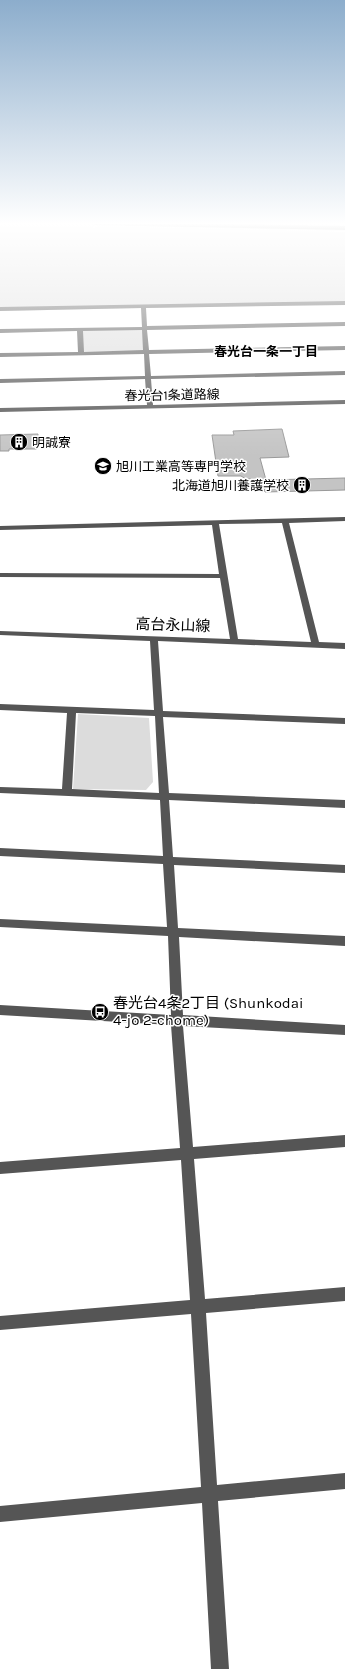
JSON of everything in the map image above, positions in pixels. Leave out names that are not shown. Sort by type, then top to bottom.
[{"type":"street","points":[[0,310],[345,303]]},
{"type":"street","points":[[143,307],[150,406]]},
{"type":"street","points":[[0,331],[345,324]]},
{"type":"street","points":[[80,330],[81,353]]},
{"type":"street","points":[[0,355],[345,348]]},
{"type":"street","points":[[0,381],[345,373]]},
{"type":"street","name":"春光台1条道路線","points":[[0,410],[345,402]]},
{"type":"street","points":[[0,528],[345,519]]},
{"type":"street","points":[[285,520],[316,645]]},
{"type":"street","points":[[215,522],[234,641]]},
{"type":"street","points":[[0,575],[223,576]]},
{"type":"street","name":"高台永山線","points":[[0,633],[345,646]]},
{"type":"street","points":[[154,639],[173,932],[177,1020],[198,1305],[208,1493],[220,1669]]},
{"type":"street","points":[[0,707],[345,721]]},
{"type":"street","points":[[67,793],[72,710]]},
{"type":"street","points":[[0,790],[345,804]]},
{"type":"street","points":[[0,852],[345,869]]},
{"type":"street","points":[[0,923],[345,941]]},
{"type":"street","points":[[0,1010],[345,1030]]},
{"type":"street","points":[[0,1168],[345,1141]]},
{"type":"street","points":[[0,1323],[198,1305],[345,1294]]},
{"type":"street","points":[[0,1514],[345,1481]]},
{"type":"shaded area","points":[[0,300],[345,300],[345,304],[0,311]]},
{"type":"shaded area","points":[[144,329],[146,351],[81,353],[80,330]]},
{"type":"shaded area","points":[[78,714],[149,718],[153,782],[146,790],[73,789]]},
{"type":"building","points":[[282,429],[289,457],[260,458],[266,480],[345,478],[345,490],[265,492],[264,488],[257,488],[255,479],[246,479],[241,476],[218,476],[212,435],[234,435],[233,431]]},
{"type":"building","name":"明誠寮","points":[[38,434],[37,449],[9,449],[9,451],[0,451],[0,435]]},
{"type":"place","name":"明誠寮","points":[[19,442]]},
{"type":"place","name":"旭川工業高等専門学校","points":[[103,466]]},
{"type":"place","name":"北海道旭川養護学校","points":[[302,485]]},
{"type":"place","name":"春光台4条2丁目 (Shunkodai 4-jo 2-chome)","points":[[100,1012]]},
{"type":"district","name":"春光台一条一丁目","points":[[266,351]]}]
